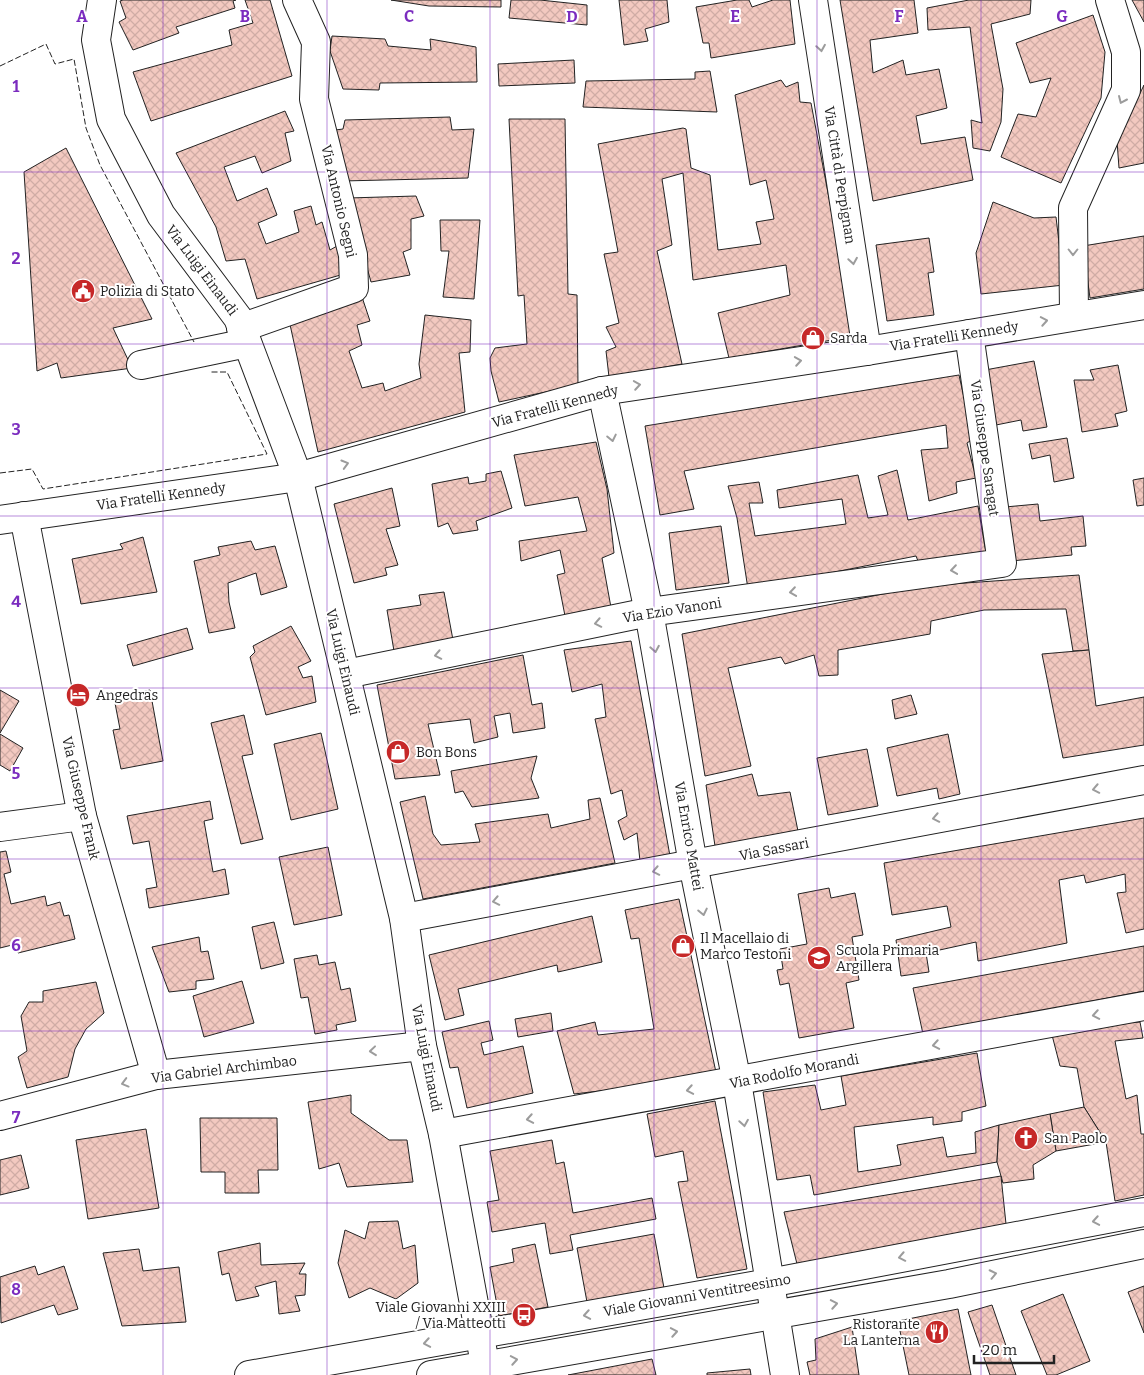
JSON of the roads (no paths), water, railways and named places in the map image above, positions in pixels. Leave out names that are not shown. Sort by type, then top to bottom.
[{"type":"street","name":"Via Luigi Einaudi","points":[[102,0],[96,40],[111,119],[161,215],[238,318],[298,477],[404,918],[422,1046],[443,1134],[486,1370]]},
{"type":"street","name":"Via Antonio Segni","points":[[244,336],[354,288],[353,255],[314,98],[316,42],[297,0]]},
{"type":"street","name":"Via Città di Perpignan","points":[[813,0],[867,350]]},
{"type":"street","points":[[1074,316],[1073,208],[1126,90],[1135,50],[1110,0]]},
{"type":"street","name":"Via Fratelli Kennedy","points":[[12,518],[298,477],[602,391],[969,334],[1144,304]]},
{"type":"street","name":"Via Giuseppe Saragat","points":[[969,334],[1002,563]]},
{"type":"street","points":[[141,365],[244,336]]},
{"type":"street","name":"Via Enrico Mattei","points":[[602,391],[649,612],[693,864],[737,1082],[785,1375]]},
{"type":"street","name":"Via Giuseppe Frank","points":[[12,518],[82,816],[156,1075]]},
{"type":"street","name":"Via Ezio Vanoni","points":[[346,674],[649,612],[1002,563]]},
{"type":"street","name":"Via Sassari","points":[[404,918],[1144,780]]},
{"type":"street","points":[[0,828],[82,816]]},
{"type":"street","name":"Via Rodolfo Morandi","points":[[443,1134],[737,1082],[1144,1006]]},
{"type":"street","name":"Via Gabriel Archimbao","points":[[0,1116],[156,1075],[422,1046]]},
{"type":"street","name":"Viale Giovanni Ventitreesimo","points":[[249,1375],[769,1283],[1144,1212]]},
{"type":"street","points":[[431,1375],[486,1370],[775,1314],[949,1284],[1144,1244]]},
{"type":"street","points":[[944,1250],[949,1284]]},
{"type":"place","name":"Polizia di Stato","points":[[83,291]]},
{"type":"place","name":"Sarda","points":[[813,338]]},
{"type":"place","name":"Angedras","points":[[78,695]]},
{"type":"place","name":"Bon Bons","points":[[398,752]]},
{"type":"place","name":"Il Macellaio di Marco Testoni","points":[[683,946]]},
{"type":"place","name":"Scuola Primaria Argillera","points":[[819,958]]},
{"type":"place","name":"San Paolo","points":[[1026,1138]]},
{"type":"place","name":"Viale Giovanni XXIII / Via Matteotti","points":[[524,1315]]},
{"type":"place","name":"Ristorante La Lanterna","points":[[937,1332]]}]
